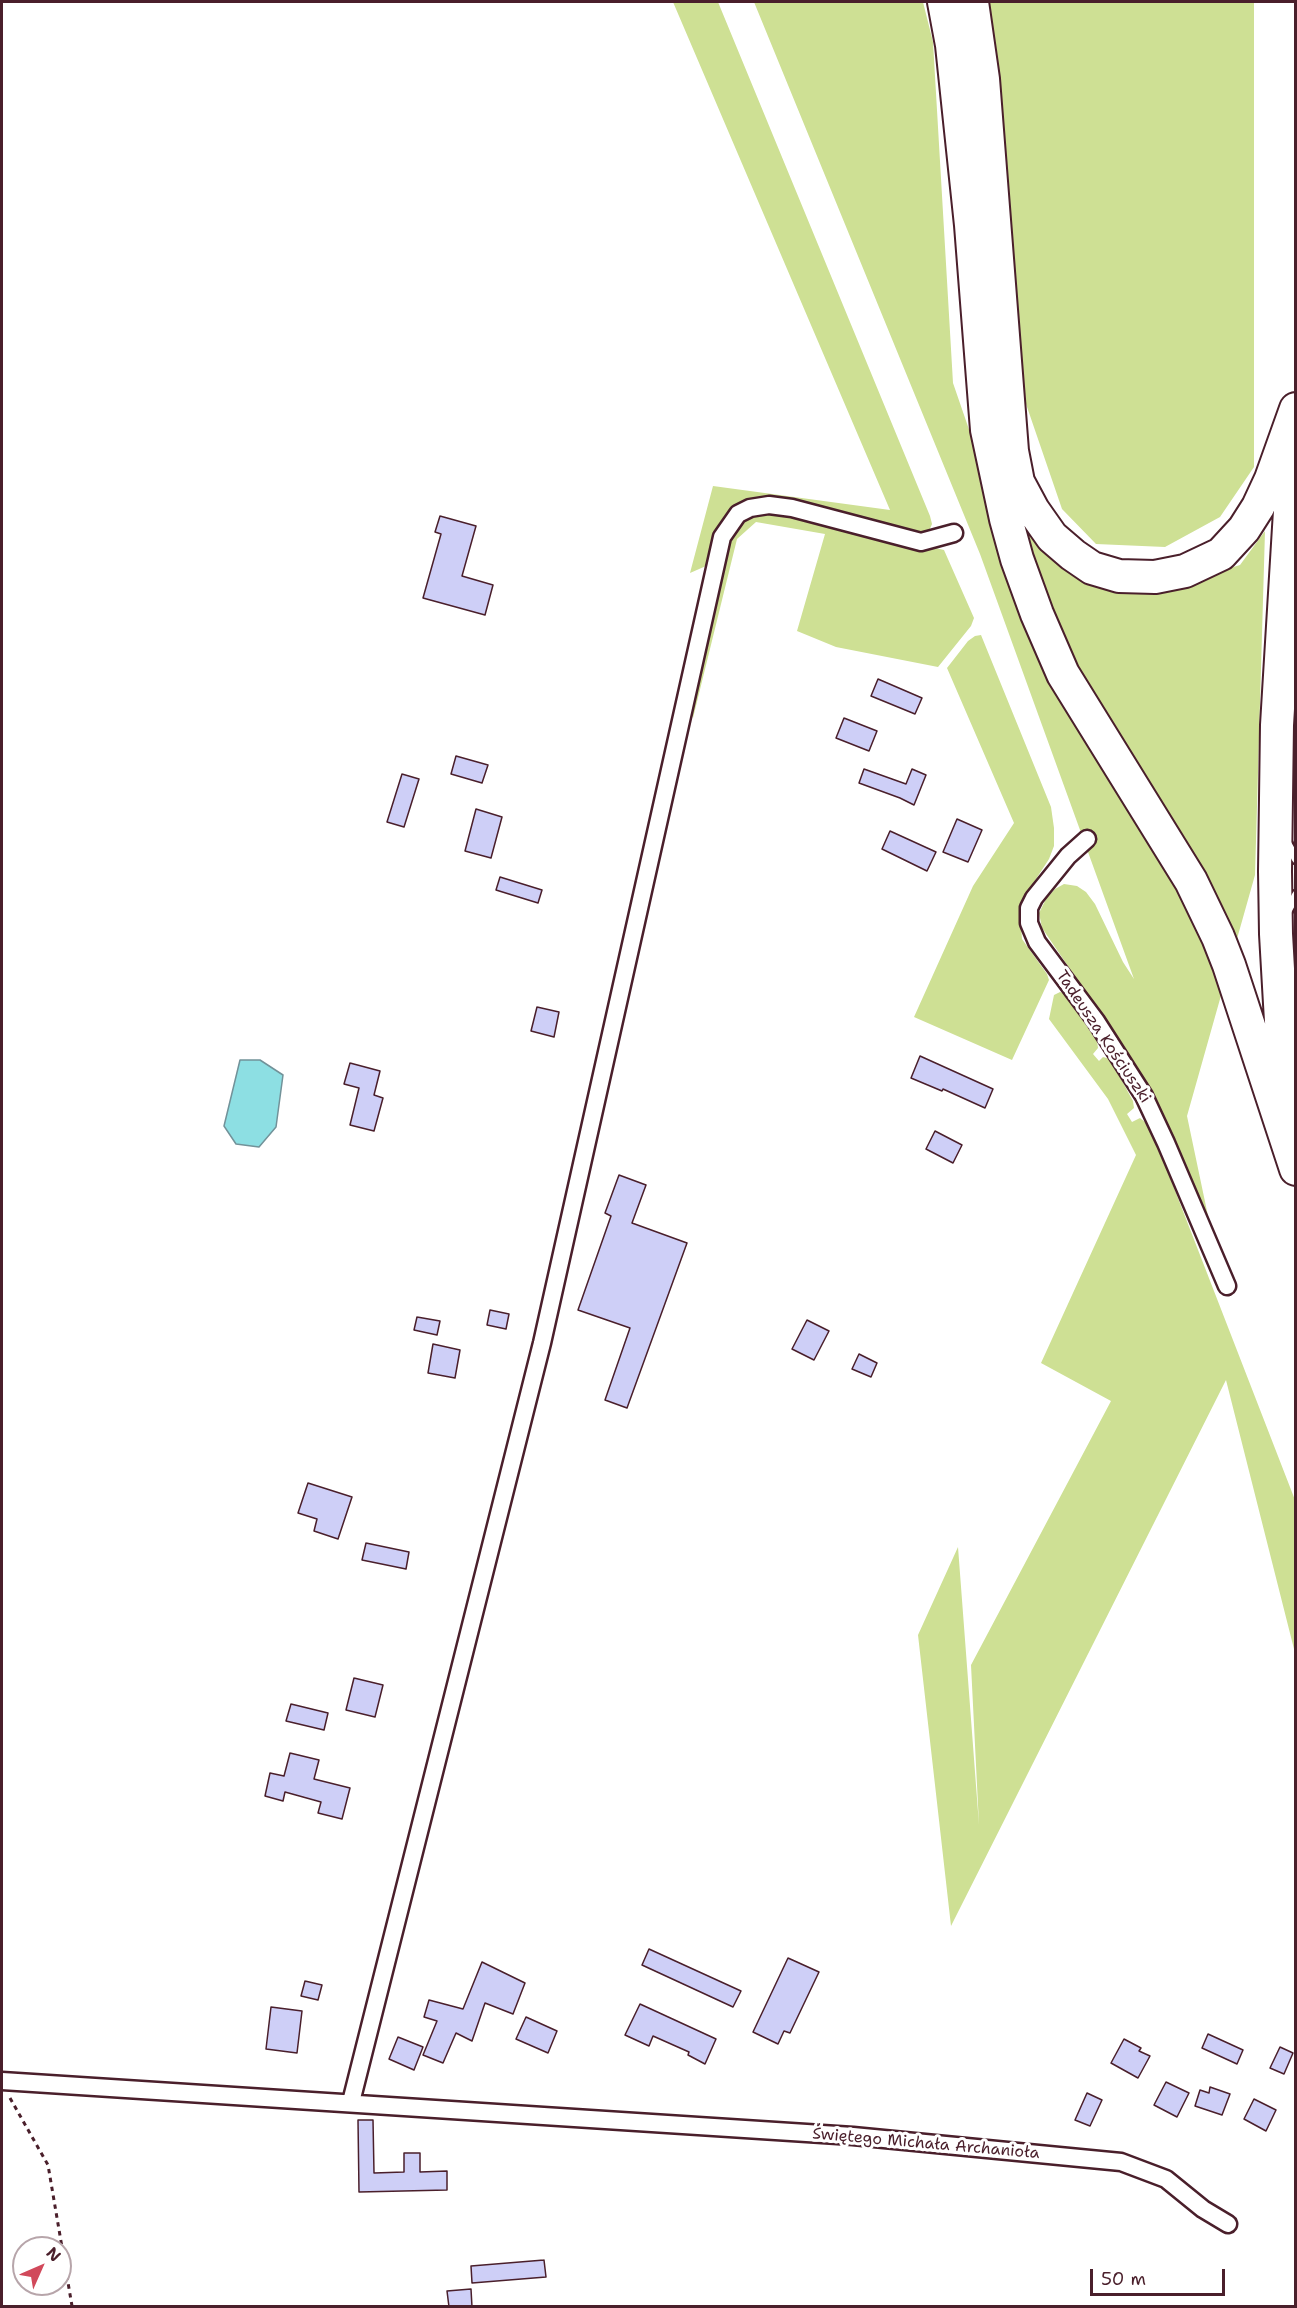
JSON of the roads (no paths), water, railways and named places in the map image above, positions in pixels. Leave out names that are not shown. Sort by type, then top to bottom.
[{"type":"highway","points":[[944,2],[952,45],[971,225],[987,430],[1017,559],[1036,614],[1063,674],[1191,881],[1218,938],[1296,1167]]},
{"type":"highway","points":[[972,2],[985,102],[1012,451],[1018,482],[1033,510],[1052,537],[1092,568],[1119,576],[1155,577],[1185,571],[1221,554],[1244,529],[1258,507],[1296,409]]},
{"type":"highway","points":[[1296,417],[1277,725],[1276,934],[1284,1073],[1296,1167]]},
{"type":"street","points":[[351,2102],[542,1343],[722,537],[738,514],[750,508],[769,505],[792,508],[921,542],[954,533]]},
{"type":"street","name":"Tadeusza Kościuszki","points":[[1087,839],[1068,856],[1034,897],[1029,908],[1029,923],[1037,942],[1096,1021],[1144,1096],[1227,1286]]},
{"type":"street","name":"Świętego Michała Archanioła","points":[[4,2087],[351,2102],[606,2119],[854,2136],[1121,2162],[1166,2179],[1203,2209],[1228,2224]]},
{"type":"lane","points":[[1276,821],[1296,859]]},
{"type":"lane","points":[[1276,934],[1296,895]]},
{"type":"water","points":[[240,1060],[260,1060],[283,1075],[276,1127],[259,1147],[236,1144],[224,1126]]}]
